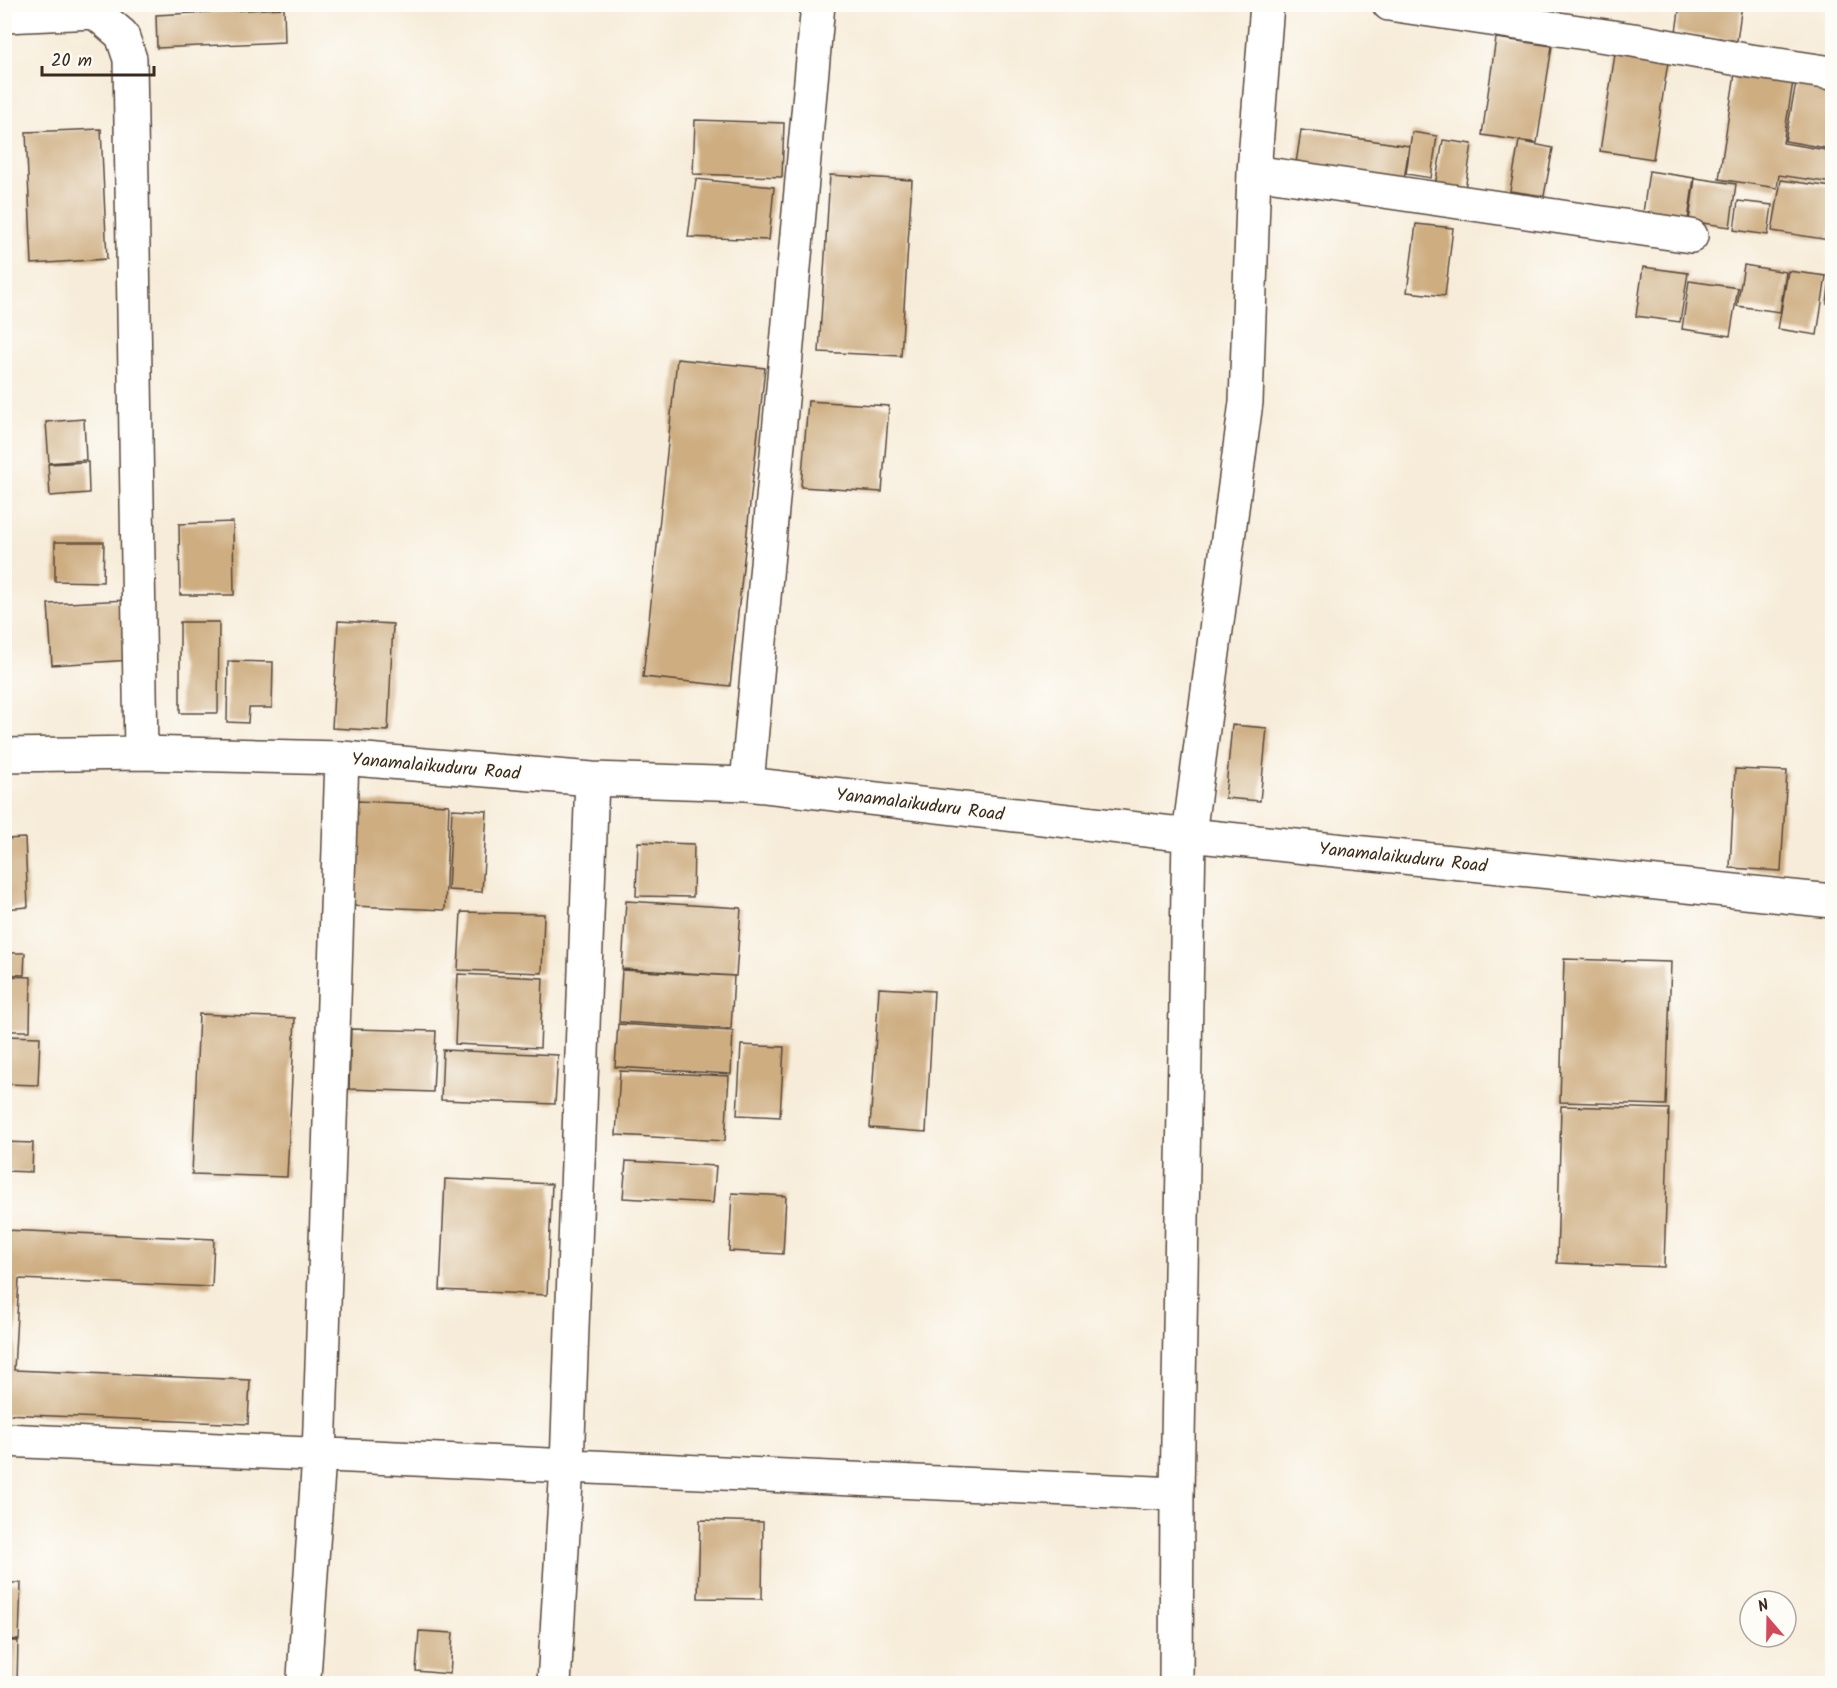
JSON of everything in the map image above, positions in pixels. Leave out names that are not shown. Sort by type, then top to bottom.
[{"type":"street","points":[[747,784],[818,4]]},
{"type":"street","points":[[1176,1683],[1189,835],[1246,402],[1254,172],[1267,4]]},
{"type":"street","points":[[1389,4],[1633,40],[1833,73]]},
{"type":"street","points":[[4,16],[95,12],[122,35],[130,59],[141,753]]},
{"type":"street","points":[[1254,172],[1691,236]]},
{"type":"street","name":"Yanamalaikuduru Road","points":[[4,755],[141,753],[342,758],[592,779],[747,784],[1189,835],[1833,901]]},
{"type":"street","points":[[304,1677],[319,1456],[342,758]]},
{"type":"street","points":[[554,1683],[567,1465],[592,779]]},
{"type":"street","points":[[4,1440],[1178,1494]]},
{"type":"building","points":[[1680,4],[1742,4],[1737,41],[1676,32]]},
{"type":"building","points":[[284,8],[285,42],[157,48],[156,15]]},
{"type":"building","points":[[1496,38],[1552,46],[1537,143],[1482,135]]},
{"type":"building","points":[[1615,54],[1668,62],[1653,159],[1600,151]]},
{"type":"building","points":[[1735,73],[1793,82],[1783,143],[1832,151],[1832,183],[1779,175],[1777,188],[1719,179]]},
{"type":"building","points":[[1796,83],[1832,89],[1832,149],[1785,141]]},
{"type":"building","points":[[695,120],[784,123],[782,177],[693,174]]},
{"type":"building","points":[[101,129],[107,259],[32,264],[26,132]]},
{"type":"building","points":[[1301,130],[1409,146],[1403,186],[1295,170]]},
{"type":"building","points":[[1412,132],[1437,136],[1431,178],[1406,174]]},
{"type":"building","points":[[1443,140],[1472,144],[1464,196],[1434,191]]},
{"type":"building","points":[[1519,141],[1553,148],[1544,196],[1510,191]]},
{"type":"building","points":[[1649,171],[1694,178],[1688,220],[1643,213]]},
{"type":"building","points":[[830,175],[912,180],[901,356],[819,352]]},
{"type":"building","points":[[1695,178],[1736,184],[1730,227],[1689,221]]},
{"type":"building","points":[[696,179],[774,187],[769,240],[688,237]]},
{"type":"building","points":[[1781,180],[1832,187],[1832,220],[1829,240],[1772,231]]},
{"type":"building","points":[[1738,201],[1772,205],[1768,235],[1734,230]]},
{"type":"building","points":[[1416,224],[1453,228],[1445,296],[1407,292]]},
{"type":"building","points":[[1744,265],[1786,272],[1780,312],[1737,306]]},
{"type":"building","points":[[1643,267],[1688,273],[1680,322],[1636,316]]},
{"type":"building","points":[[1788,271],[1826,276],[1817,335],[1778,329]]},
{"type":"building","points":[[1830,279],[1832,279],[1832,303],[1827,303]]},
{"type":"building","points":[[1689,281],[1738,288],[1730,336],[1682,329]]},
{"type":"building","points":[[677,359],[765,368],[730,686],[643,677]]},
{"type":"building","points":[[808,401],[889,406],[882,492],[801,487]]},
{"type":"building","points":[[84,419],[86,460],[49,463],[46,422]]},
{"type":"building","points":[[88,462],[89,493],[50,496],[48,464]]},
{"type":"building","points":[[233,522],[234,595],[180,595],[179,524]]},
{"type":"building","points":[[55,542],[104,542],[103,582],[55,581]]},
{"type":"building","points":[[127,600],[131,660],[52,665],[48,604]]},
{"type":"building","points":[[338,621],[393,624],[388,731],[332,728]]},
{"type":"building","points":[[180,622],[219,622],[218,713],[180,713]]},
{"type":"building","points":[[228,661],[273,662],[272,708],[249,708],[248,723],[227,722]]},
{"type":"building","points":[[1232,725],[1267,728],[1260,801],[1225,798]]},
{"type":"building","points":[[1735,769],[1787,771],[1781,871],[1730,868]]},
{"type":"building","points":[[357,801],[449,805],[445,910],[353,906]]},
{"type":"building","points":[[452,809],[487,811],[482,892],[448,890]]},
{"type":"building","points":[[25,838],[28,907],[4,909],[4,839]]},
{"type":"building","points":[[638,842],[694,844],[693,897],[636,896]]},
{"type":"building","points":[[626,901],[741,908],[736,976],[622,969]]},
{"type":"building","points":[[461,912],[544,914],[542,973],[458,970]]},
{"type":"building","points":[[4,953],[25,953],[24,975],[4,974]]},
{"type":"building","points":[[1564,959],[1671,962],[1666,1105],[1560,1102]]},
{"type":"building","points":[[622,970],[734,976],[731,1029],[619,1022]]},
{"type":"building","points":[[458,974],[543,978],[540,1048],[455,1044]]},
{"type":"building","points":[[4,976],[31,977],[30,1031],[4,1031]]},
{"type":"building","points":[[879,988],[934,991],[926,1132],[870,1128]]},
{"type":"building","points":[[199,1014],[295,1018],[287,1177],[192,1174]]},
{"type":"building","points":[[618,1024],[733,1031],[731,1074],[615,1067]]},
{"type":"building","points":[[351,1029],[436,1031],[433,1092],[349,1089]]},
{"type":"building","points":[[4,1036],[40,1037],[38,1085],[4,1084]]},
{"type":"building","points":[[741,1045],[784,1047],[780,1117],[737,1115]]},
{"type":"building","points":[[443,1050],[558,1055],[555,1104],[441,1100]]},
{"type":"building","points":[[620,1071],[729,1076],[725,1141],[616,1135]]},
{"type":"building","points":[[1561,1106],[1669,1109],[1664,1267],[1557,1263]]},
{"type":"building","points":[[4,1142],[33,1143],[32,1172],[4,1171]]},
{"type":"building","points":[[626,1161],[716,1166],[713,1203],[623,1198]]},
{"type":"building","points":[[445,1179],[552,1184],[547,1295],[440,1290]]},
{"type":"building","points":[[732,1193],[786,1196],[783,1254],[729,1251]]},
{"type":"building","points":[[4,1230],[214,1239],[212,1287],[19,1279],[14,1370],[250,1380],[248,1424],[4,1414]]},
{"type":"building","points":[[700,1520],[763,1522],[762,1599],[698,1598]]},
{"type":"building","points":[[4,1583],[21,1583],[19,1640],[4,1639]]},
{"type":"building","points":[[419,1631],[453,1633],[450,1674],[416,1671]]},
{"type":"building","points":[[4,1641],[18,1641],[17,1684],[4,1684]]}]
